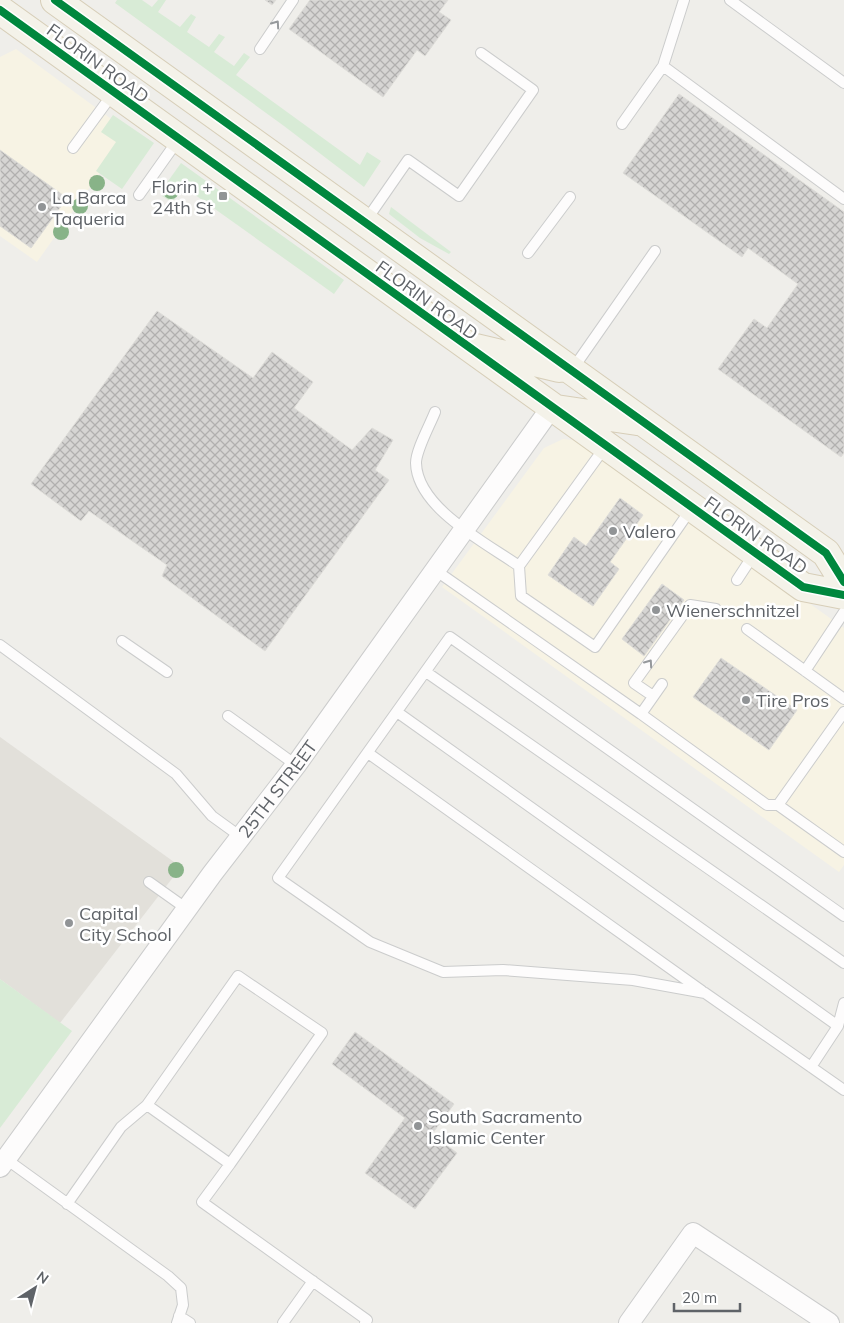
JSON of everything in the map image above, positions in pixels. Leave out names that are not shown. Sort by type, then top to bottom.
[{"type":"main road","name":"FLORIN ROAD","points":[[55,0],[826,553],[844,582]]},
{"type":"main road","name":"FLORIN ROAD","points":[[0,10],[802,587],[844,596]]},
{"type":"main road","points":[[465,346],[571,370]]},
{"type":"main road","points":[[551,408],[644,422]]},
{"type":"street","name":"25TH STREET","points":[[3,1163],[187,909],[296,765],[551,408]]},
{"type":"street","points":[[629,1323],[693,1233],[829,1323]]},
{"type":"lane","points":[[260,49],[293,0]]},
{"type":"lane","points":[[622,124],[663,66],[684,0]]},
{"type":"lane","points":[[730,0],[844,83]]},
{"type":"lane","points":[[365,223],[408,160],[459,196],[533,90],[481,53]]},
{"type":"lane","points":[[663,66],[844,199]]},
{"type":"lane","points":[[74,148],[114,92]]},
{"type":"lane","points":[[139,195],[179,139]]},
{"type":"lane","points":[[528,253],[570,197]]},
{"type":"lane","points":[[571,370],[655,251]]},
{"type":"lane","points":[[435,412],[416,462],[421,486],[435,505],[519,566]]},
{"type":"lane","points":[[605,447],[519,566],[521,596],[596,647],[692,508]]},
{"type":"lane","points":[[736,580],[755,554]]},
{"type":"lane","points":[[436,570],[767,805],[778,805],[844,852]]},
{"type":"lane","points":[[654,696],[634,683],[690,605],[716,608]]},
{"type":"lane","points":[[805,671],[844,612]]},
{"type":"lane","points":[[747,629],[844,699]]},
{"type":"lane","points":[[704,993],[634,980],[503,970],[443,972],[370,942],[278,878],[450,638],[844,916]]},
{"type":"lane","points":[[122,640],[167,672]]},
{"type":"lane","points":[[0,645],[176,774],[212,816],[241,836]]},
{"type":"lane","points":[[426,672],[844,963]]},
{"type":"lane","points":[[641,714],[662,684]]},
{"type":"lane","points":[[397,712],[838,1026]]},
{"type":"lane","points":[[778,805],[844,712]]},
{"type":"lane","points":[[228,716],[296,765]]},
{"type":"lane","points":[[368,753],[704,993],[844,1090]]},
{"type":"lane","points":[[149,882],[187,909]]},
{"type":"lane","points":[[67,1204],[121,1127],[147,1105],[238,976],[322,1034],[202,1202],[367,1320],[365,1323]]},
{"type":"lane","points":[[811,1067],[838,1026],[844,1003]]},
{"type":"lane","points":[[147,1105],[230,1164]]},
{"type":"lane","points":[[3,1163],[67,1204],[181,1288],[183,1305],[178,1319],[190,1323]]},
{"type":"lane","points":[[283,1323],[313,1281]]},
{"type":"shaded area","points":[[16,49],[129,132],[37,262],[0,236],[0,57]]},
{"type":"shaded area","points":[[563,439],[581,441],[844,628],[844,865],[839,872],[442,587],[544,448]]},
{"type":"shaded area","name":"Capital City School","points":[[0,737],[181,867],[60,1023],[0,979]]},
{"type":"green space","points":[[117,0],[142,0],[152,7],[158,0],[166,0],[158,12],[180,27],[191,14],[196,17],[187,32],[209,47],[219,34],[225,37],[214,52],[234,66],[244,53],[250,57],[236,75],[360,165],[367,152],[381,161],[364,187],[284,126],[115,3]]},
{"type":"green space","points":[[113,115],[154,143],[122,189],[96,171],[116,142],[101,132]]},
{"type":"green space","points":[[181,163],[344,280],[334,294],[184,187],[174,200],[170,201],[162,196],[161,191]]},
{"type":"green space","points":[[391,207],[451,252],[449,254],[420,238],[389,214]]},
{"type":"green space","points":[[0,979],[72,1031],[0,1128]]},
{"type":"building","points":[[265,0],[276,0],[272,5]]},
{"type":"building","points":[[310,0],[448,0],[439,12],[451,20],[425,56],[417,50],[383,97],[289,29]]},
{"type":"building","points":[[679,94],[844,212],[844,453],[841,457],[718,369],[754,319],[767,328],[798,284],[748,248],[742,257],[623,173]]},
{"type":"building","points":[[0,150],[67,198],[31,248],[0,226]]},
{"type":"building","points":[[157,311],[253,378],[272,352],[313,382],[294,408],[352,450],[372,428],[393,440],[375,470],[389,480],[265,651],[162,576],[167,565],[89,511],[81,521],[31,484]]},
{"type":"building","points":[[620,498],[643,515],[610,562],[619,569],[593,606],[548,575],[574,537],[586,546]]},
{"type":"building","points":[[662,584],[684,600],[644,656],[622,639]]},
{"type":"building","points":[[721,658],[797,710],[769,750],[693,697]]},
{"type":"building","name":"South Sacramento Islamic Center","points":[[355,1032],[454,1104],[432,1134],[457,1153],[415,1209],[365,1173],[405,1118],[332,1064]]},
{"type":"cycle path","points":[[55,0],[826,553],[844,582]]},
{"type":"cycle path","points":[[0,10],[803,587],[844,595]]},
{"type":"place","name":"Florin + 24th St","points":[[223,196]]},
{"type":"place","name":"La Barca Taqueria","points":[[42,207]]},
{"type":"place","name":"Valero","points":[[613,531]]},
{"type":"place","name":"Wienerschnitzel","points":[[656,610]]},
{"type":"place","name":"Tire Pros","points":[[746,700]]},
{"type":"place","name":"Capital City School","points":[[69,923]]},
{"type":"place","name":"South Sacramento Islamic Center","points":[[418,1126]]}]
